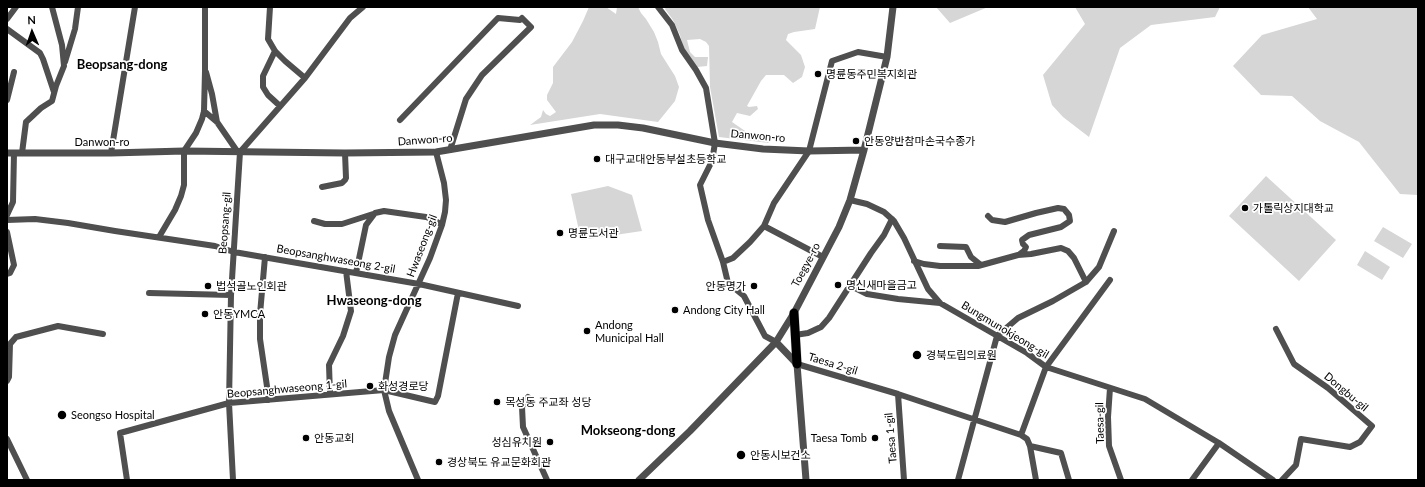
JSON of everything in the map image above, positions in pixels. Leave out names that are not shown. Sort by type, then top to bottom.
[{"type":"main road","points":[[794,313],[797,364]]},
{"type":"street","points":[[7,19],[16,7]]},
{"type":"street","points":[[52,7],[62,45],[64,66]]},
{"type":"street","points":[[22,152],[26,122],[52,101],[75,29],[78,7]]},
{"type":"street","points":[[111,153],[134,7]]},
{"type":"street","points":[[159,237],[175,210],[184,185],[184,151],[196,133],[204,111],[205,7]]},
{"type":"street","points":[[270,7],[268,39],[285,61],[305,78]]},
{"type":"street","points":[[204,111],[217,122],[238,152],[305,78],[350,18],[363,7]]},
{"type":"street","points":[[658,7],[672,25],[682,50],[706,88],[715,143],[712,161],[700,185],[708,220],[723,262],[728,284],[744,296],[765,336],[776,342],[797,364]]},
{"type":"street","name":"Toegye-ro","points":[[639,480],[690,431],[776,342],[794,313],[839,227],[850,200],[887,57],[893,7]]},
{"type":"street","points":[[400,120],[498,18],[520,20],[522,18],[531,27],[482,75],[466,99],[450,150]]},
{"type":"street","points":[[7,29],[40,53],[54,93]]},
{"type":"street","points":[[275,50],[263,76],[263,88],[280,106]]},
{"type":"street","points":[[723,262],[733,258],[764,226],[774,203],[809,151],[832,61],[858,52],[887,57]]},
{"type":"street","points":[[205,71],[208,76],[217,122]]},
{"type":"street","points":[[7,100],[14,72]]},
{"type":"street","name":"Danwon-ro","points":[[10,153],[184,151],[345,154],[436,152],[594,125],[618,125],[643,128],[715,143],[763,149],[809,151],[864,150]]},
{"type":"street","name":"Beopsang-gil","points":[[233,480],[229,403],[231,295],[238,152]]},
{"type":"street","name":"Hwaseong-gil","points":[[418,480],[389,412],[384,390],[389,357],[395,335],[419,284],[442,225],[445,212],[446,200],[444,184],[436,152]]},
{"type":"street","points":[[7,215],[13,202],[10,153]]},
{"type":"street","points":[[322,187],[342,183],[345,180],[345,154]]},
{"type":"street","name":"Bungmunokjeong-gil","points":[[850,200],[873,206],[884,212],[892,219],[904,238],[928,289],[940,303],[1027,353],[1046,367],[1145,399],[1219,443],[1274,480]]},
{"type":"street","points":[[914,261],[940,266],[966,267],[981,265],[1018,254],[1024,251],[1026,247],[1022,240],[1029,235],[1061,227],[1070,221],[1069,215],[1064,209],[1058,208],[1005,222],[992,220],[988,216]]},
{"type":"street","points":[[314,221],[325,224],[342,224],[384,211],[426,217],[442,225]]},
{"type":"street","points":[[356,273],[366,225],[375,214]]},
{"type":"street","points":[[795,335],[808,333],[820,327],[829,318],[849,285],[884,235],[892,219]]},
{"type":"street","name":"Beopsanghwaseong 2-gil","points":[[7,220],[48,221],[215,246],[234,252],[419,284],[518,306]]},
{"type":"street","points":[[764,226],[823,257]]},
{"type":"street","points":[[958,480],[997,336],[1018,318],[1053,301],[1086,282],[1098,267],[1114,231]]},
{"type":"street","points":[[7,232],[14,265],[10,273],[7,274]]},
{"type":"street","points":[[940,246],[966,247],[971,257],[981,265]]},
{"type":"street","points":[[1018,254],[1031,254],[1062,248],[1068,251],[1074,258],[1086,282]]},
{"type":"street","points":[[265,257],[260,314],[260,338],[269,400]]},
{"type":"street","points":[[330,394],[329,365],[343,336],[351,311],[346,272]]},
{"type":"street","points":[[1036,480],[1028,439],[1021,435],[1046,367],[1110,280]]},
{"type":"street","points":[[849,285],[867,294],[940,303]]},
{"type":"street","points":[[149,293],[231,295]]},
{"type":"street","name":"Beopsanghwaseong 1-gil","points":[[127,480],[120,433],[229,403],[384,390],[435,402],[438,396],[458,293]]},
{"type":"street","points":[[7,381],[9,377],[10,344],[16,337],[58,326],[103,334]]},
{"type":"street","name":"Dongbu-gil","points":[[1276,329],[1294,364],[1328,388],[1372,426],[1360,442],[1350,447],[1301,439],[1296,465],[1282,480]]},
{"type":"street","name":"Taesa 2-gil","points":[[806,480],[797,364],[898,394],[1021,435]]},
{"type":"street","name":"Taesa-gil","points":[[1110,388],[1108,416],[1109,446],[1121,480]]},
{"type":"street","name":"Taesa 1-gil","points":[[898,394],[904,480]]},
{"type":"street","points":[[528,397],[522,407],[523,427],[547,480]]},
{"type":"street","points":[[7,439],[27,480]]},
{"type":"street","points":[[1192,480],[1219,443]]},
{"type":"street","points":[[1030,446],[1061,454],[1069,480]]},
{"type":"shaded area","points":[[589,7],[606,7],[616,14],[617,7],[638,7],[654,32],[661,54],[675,76],[679,87],[675,101],[658,122],[600,114],[530,125],[541,117],[543,110],[550,116],[556,112],[547,100],[547,95],[553,83],[553,67],[572,42]]},
{"type":"shaded area","points":[[666,7],[820,7],[815,29],[788,34],[786,40],[801,55],[805,67],[802,77],[793,83],[784,75],[766,75],[747,106],[757,106],[758,109],[750,116],[737,113],[732,122],[751,135],[768,141],[769,143],[719,137],[710,87],[709,46],[706,42],[700,39],[687,40],[690,52],[695,57],[708,57],[707,66],[697,67],[684,50],[680,35],[673,20],[665,9]]},
{"type":"shaded area","points":[[936,7],[988,7],[950,23]]},
{"type":"shaded area","points":[[1075,7],[1220,7],[1215,17],[1151,25],[1120,48],[1089,137],[1063,117],[1052,105],[1043,75],[1085,24]]},
{"type":"shaded area","points":[[1308,7],[1418,7],[1418,195],[1400,194],[1359,142],[1320,121],[1292,96],[1261,95],[1233,66],[1262,35],[1317,19]]},
{"type":"shaded area","points":[[1266,176],[1336,240],[1299,281],[1229,216]]},
{"type":"shaded area","points":[[608,186],[632,195],[642,231],[581,240],[571,194]]},
{"type":"shaded area","points":[[1383,227],[1412,244],[1403,258],[1374,241]]},
{"type":"shaded area","points":[[1365,251],[1390,267],[1382,280],[1357,265]]},
{"type":"place","name":"명륜동주민복지회관","points":[[818,74]]},
{"type":"place","name":"안동양반참마손국수종가","points":[[856,141]]},
{"type":"place","name":"대구교대안동부설초등학교","points":[[597,159]]},
{"type":"place","name":"가톨릭상지대학교","points":[[1245,208]]},
{"type":"place","name":"명륜도서관","points":[[560,233]]},
{"type":"place","name":"명신새마을금고","points":[[838,285]]},
{"type":"place","name":"법석골노인회관","points":[[208,286]]},
{"type":"place","name":"안동명가","points":[[754,286]]},
{"type":"place","name":"Andong City Hall","points":[[675,310]]},
{"type":"place","name":"안동YMCA","points":[[205,314]]},
{"type":"place","name":"Andong Municipal Hall","points":[[587,331]]},
{"type":"place","name":"경북도립의료원","points":[[917,355]]},
{"type":"place","name":"화성경로당","points":[[370,386]]},
{"type":"place","name":"목성동 주교좌 성당","points":[[497,402]]},
{"type":"place","name":"Seongso Hospital","points":[[62,415]]},
{"type":"place","name":"안동교회","points":[[306,438]]},
{"type":"place","name":"Taesa Tomb","points":[[875,438]]},
{"type":"place","name":"성심유치원","points":[[550,442]]},
{"type":"place","name":"안동시보건소","points":[[741,455]]},
{"type":"place","name":"경상북도 유교문화회관","points":[[439,462]]},
{"type":"district","name":"Beopsang-dong","points":[[122,65]]},
{"type":"district","name":"Hwaseong-dong","points":[[374,301]]},
{"type":"district","name":"Mokseong-dong","points":[[628,431]]}]
